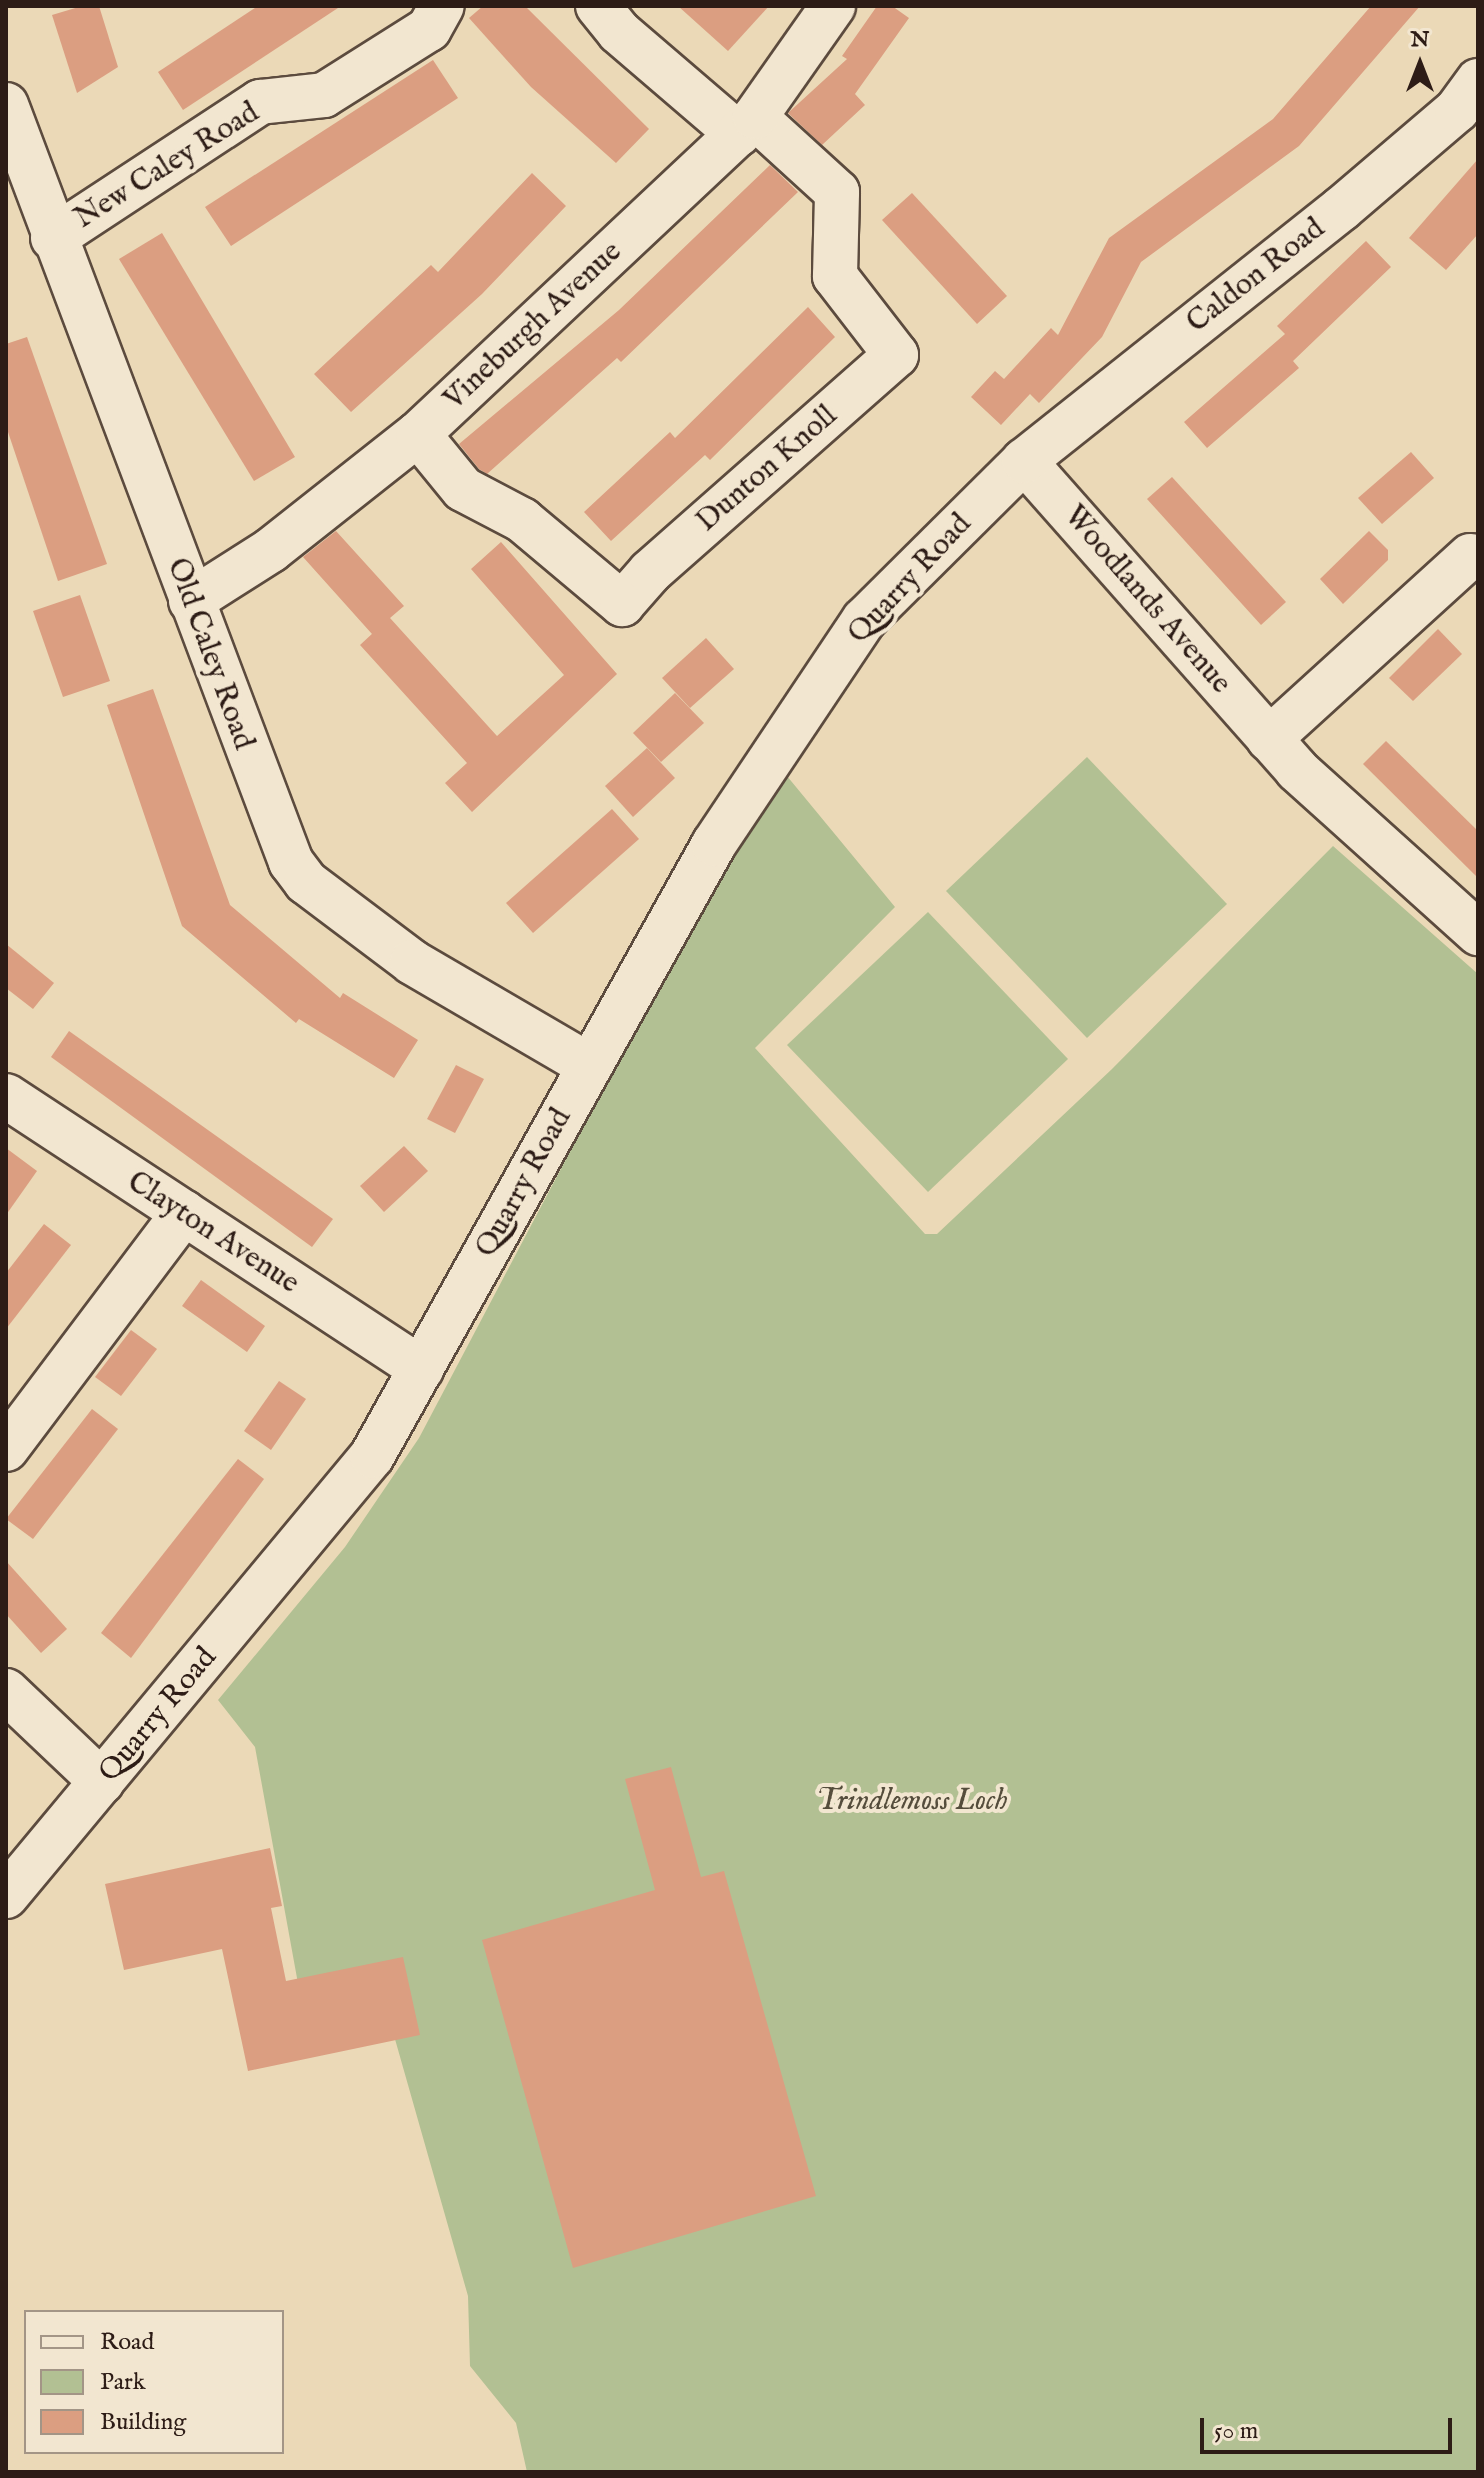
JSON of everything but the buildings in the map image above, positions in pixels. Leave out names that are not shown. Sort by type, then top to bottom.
[{"type":"street","name":"New Caley Road","points":[[53,238],[260,102],[324,95],[429,29],[442,6]]},
{"type":"street","points":[[598,6],[619,32],[747,126]]},
{"type":"street","name":"Vineburgh Avenue","points":[[191,601],[271,550],[418,434],[747,126],[816,14]]},
{"type":"street","name":"Caldon Road","points":[[1024,461],[1341,209],[1457,110],[1478,81]]},
{"type":"street","name":"Old Caley Road","points":[[6,105],[267,807],[306,882],[412,962],[590,1066]]},
{"type":"street","name":"Dunton Knoll","points":[[418,434],[463,489],[522,520],[622,604],[650,572],[896,355],[835,276],[837,192],[747,126]]},
{"type":"street","name":"Woodlands Avenue","points":[[1024,461],[1269,739],[1478,933]]},
{"type":"street","name":"Quarry Road","points":[[6,1896],[372,1456],[714,844],[864,620],[1024,461]]},
{"type":"street","points":[[1269,739],[1470,556]]},
{"type":"street","name":"Clayton Avenue","points":[[6,1096],[421,1369]]},
{"type":"street","points":[[6,1449],[184,1213]]},
{"type":"street","points":[[6,1691],[102,1782]]},
{"type":"green space","points":[[1087,757],[1227,904],[1087,1038],[946,891]]},
{"type":"green space","name":"Trindlemoss Loch","points":[[782,770],[895,907],[755,1048],[925,1234],[937,1234],[1112,1069],[1333,846],[1478,974],[1478,2472],[527,2472],[516,2423],[470,2366],[468,2296],[387,2011],[301,2000],[255,1747],[218,1700],[345,1547],[419,1438],[729,850]]},
{"type":"green space","points":[[928,912],[1068,1059],[928,1192],[787,1045]]}]
